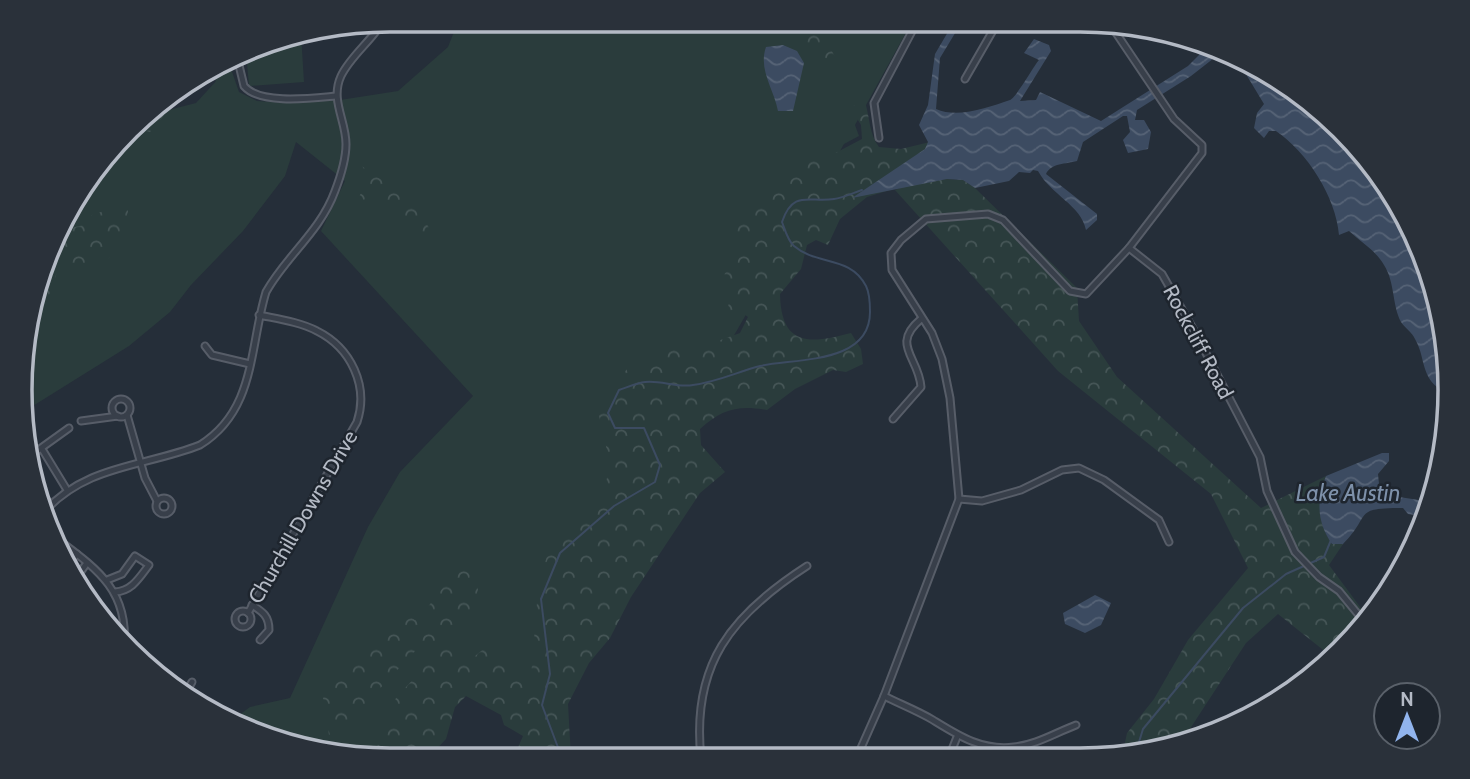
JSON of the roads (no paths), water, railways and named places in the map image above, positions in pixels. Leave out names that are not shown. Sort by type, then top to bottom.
[{"type":"street","points":[[50,505],[67,490],[100,473],[187,450],[212,437],[227,423],[239,405],[259,315],[272,280],[317,227],[335,191],[346,144],[336,96],[342,74],[375,32]]},
{"type":"street","points":[[879,138],[874,103],[912,32]]},
{"type":"street","points":[[965,79],[992,32]]},
{"type":"street","points":[[861,748],[884,696],[959,499],[950,398],[943,359],[932,333],[892,270],[891,253],[901,240],[926,219],[979,213],[995,215],[1003,220],[1070,291],[1086,294],[1094,288],[1129,248],[1202,153],[1202,145],[1174,119],[1117,34]]},
{"type":"street","points":[[239,65],[244,86],[261,96],[301,99],[336,96]]},
{"type":"street","name":"Rockcliff Road","points":[[1129,248],[1162,274],[1198,337],[1259,457],[1267,491],[1295,552],[1319,578],[1339,591],[1359,615]]},
{"type":"street","name":"Churchill Downs Drive","points":[[248,613],[357,422],[362,398],[355,370],[325,335],[307,327],[259,315]]},
{"type":"street","points":[[893,419],[921,387],[906,341],[909,330],[921,319]]},
{"type":"street","points":[[205,346],[212,355],[250,365]]},
{"type":"street","points":[[118,416],[113,407],[120,399],[130,405],[127,415],[140,461],[157,501]]},
{"type":"street","points":[[81,421],[127,415]]},
{"type":"street","points":[[37,452],[69,428]]},
{"type":"street","points":[[42,449],[67,490]]},
{"type":"street","points":[[959,499],[982,500],[1021,490],[1062,470],[1079,468],[1104,480],[1159,520],[1169,542]]},
{"type":"street","points":[[67,547],[107,580],[115,592],[124,630]]},
{"type":"street","points":[[74,558],[77,554]]},
{"type":"street","points":[[107,580],[122,574],[135,556],[149,565],[134,585],[125,592],[115,592]]},
{"type":"street","points":[[81,571],[87,563]]},
{"type":"street","points":[[700,748],[698,717],[709,666],[735,627],[790,577],[807,566]]},
{"type":"street","points":[[252,605],[265,614],[269,623],[269,630],[260,640]]},
{"type":"street","points":[[189,686],[191,682]]},
{"type":"street","points":[[884,696],[932,720],[957,737],[993,748],[1039,742],[1076,725]]},
{"type":"street","points":[[953,748],[957,737]]},
{"type":"water","points":[[948,32],[956,32],[940,58],[936,109],[954,113],[993,106],[1013,98],[1039,60],[1024,53],[1034,39],[1049,45],[1051,51],[1020,101],[1036,100],[1040,92],[1101,121],[1188,66],[1202,52],[1215,58],[1137,110],[1135,120],[1144,120],[1151,132],[1148,149],[1128,153],[1123,140],[1130,132],[1127,116],[1123,116],[1083,142],[1077,161],[1048,170],[1046,174],[1097,214],[1097,220],[1086,230],[1083,221],[1072,207],[1050,187],[1038,171],[1033,170],[1030,173],[1019,172],[1009,181],[975,188],[963,180],[947,179],[852,198],[925,149],[928,142],[919,125],[928,105],[935,54]]},
{"type":"water","points":[[783,45],[797,51],[804,63],[793,111],[778,111],[764,64],[766,47]]},
{"type":"water","points":[[1244,70],[1298,105],[1334,136],[1365,172],[1391,211],[1420,274],[1432,320],[1438,366],[1438,414],[1437,387],[1428,376],[1414,337],[1401,322],[1388,272],[1373,251],[1349,231],[1339,235],[1337,220],[1326,191],[1309,163],[1298,151],[1276,131],[1269,131],[1264,138],[1254,128],[1257,113],[1264,104]]},
{"type":"water","name":"Lake Austin","points":[[1382,453],[1389,453],[1389,461],[1378,474],[1380,494],[1421,500],[1420,505],[1416,515],[1408,514],[1403,508],[1369,511],[1343,544],[1332,544],[1323,528],[1320,511],[1326,476]]},
{"type":"water","points":[[1095,595],[1111,603],[1101,625],[1085,633],[1065,624],[1063,613]]},
{"type":"waterway","points":[[558,748],[542,705],[550,674],[541,599],[560,553],[614,506],[655,482],[660,465],[644,428],[615,428],[608,413],[619,390],[645,382],[681,386],[702,384],[760,366],[828,356],[858,342],[867,329],[870,312],[866,286],[851,269],[803,252],[794,246],[782,222],[786,212],[797,201],[837,198],[862,190]]},
{"type":"waterway","points":[[1139,742],[1143,729],[1243,608],[1286,574],[1324,557],[1331,540]]}]
